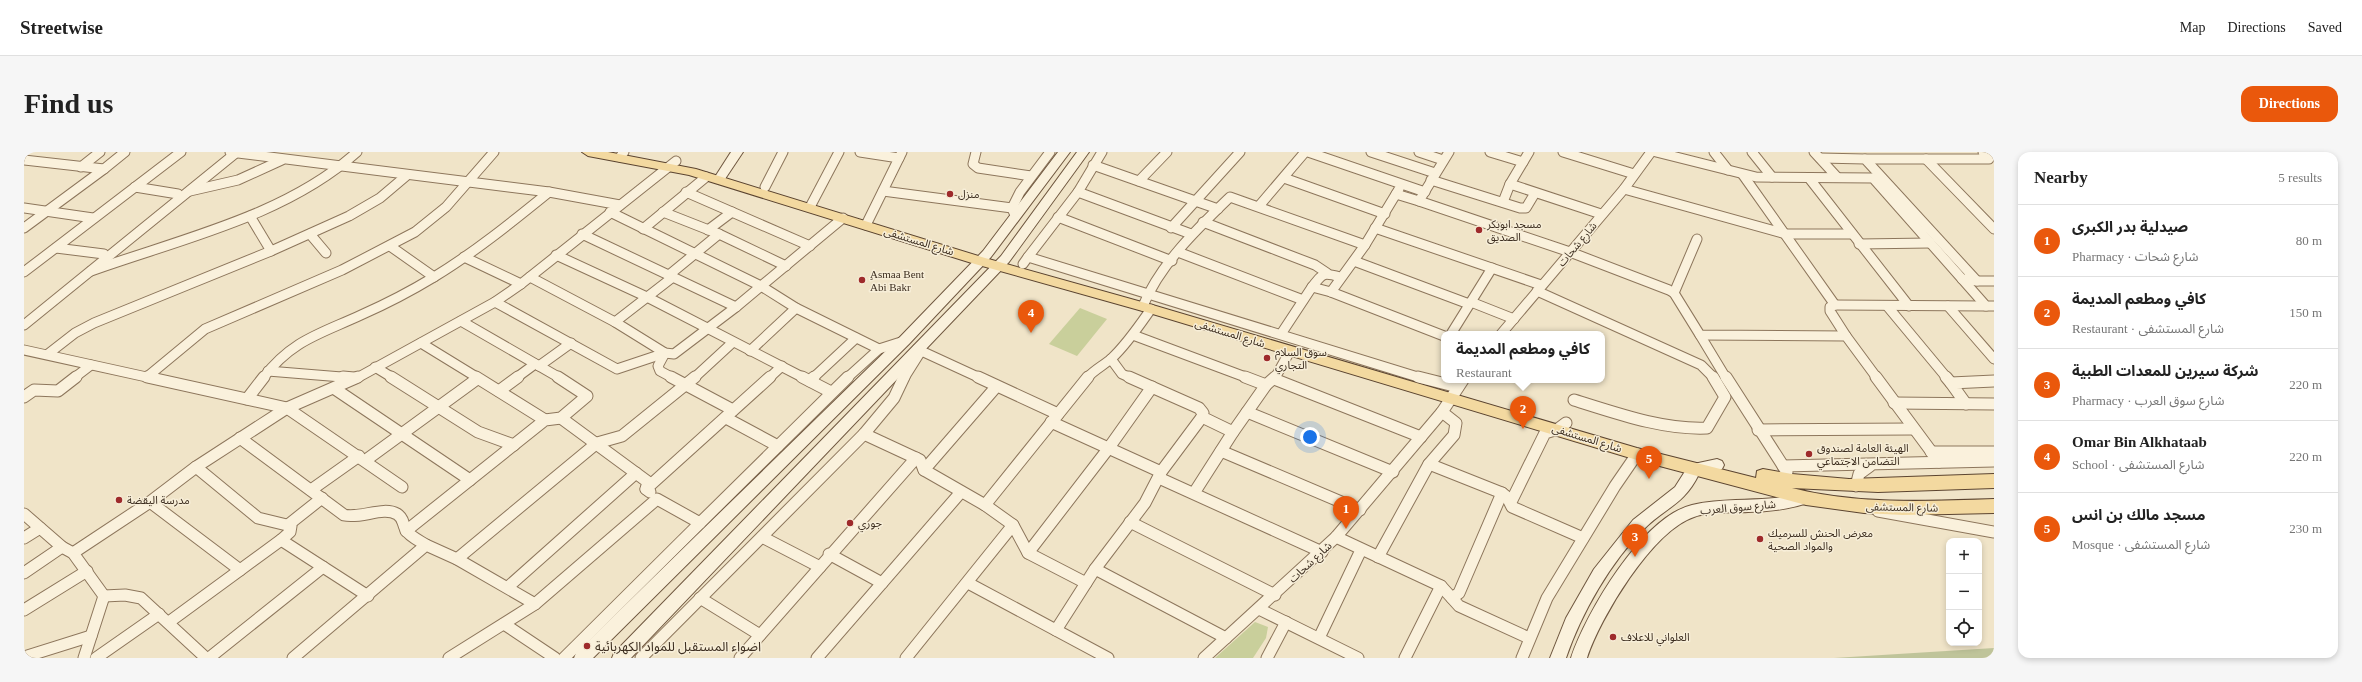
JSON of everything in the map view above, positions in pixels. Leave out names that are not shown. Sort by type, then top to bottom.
[{"type":"main road","name":"شارع المستشفى","points":[[588,152],[625,154],[672,164],[716,176],[1001,262],[1456,389],[1637,454],[1806,498],[1864,506],[1903,508],[1994,506]]},
{"type":"main road","name":"شارع المستشفى","points":[[716,176],[765,187],[812,204],[843,218],[868,222]]},
{"type":"main road","name":"شارع المستشفى","points":[[1001,262],[1025,261],[1290,351],[1456,389]]},
{"type":"main road","name":"شارع المستشفى","points":[[1562,426],[1794,483],[1856,486],[1994,481]]},
{"type":"street","points":[[81,167],[100,152]]},
{"type":"street","points":[[24,228],[48,212],[125,152]]},
{"type":"street","points":[[24,272],[181,152]]},
{"type":"street","points":[[24,325],[190,191],[234,152]]},
{"type":"street","points":[[24,318],[178,194],[234,152],[282,160],[343,166],[406,176],[550,192],[620,205]]},
{"type":"street","points":[[91,271],[250,216],[313,187],[343,166],[357,152]]},
{"type":"street","points":[[147,376],[205,330],[390,246],[415,232],[437,216],[494,152]]},
{"type":"street","points":[[716,176],[730,152]]},
{"type":"street","points":[[643,229],[686,192],[716,176],[737,152]]},
{"type":"street","points":[[765,187],[783,152]]},
{"type":"street","points":[[812,204],[839,152]]},
{"type":"street","points":[[860,152],[901,155],[868,222]]},
{"type":"street","points":[[976,152],[974,164],[978,168],[1031,176]]},
{"type":"street","points":[[1014,212],[1015,198],[1050,152]]},
{"type":"street","points":[[582,658],[904,341],[984,257],[1014,212],[1064,152]]},
{"type":"street","points":[[620,658],[919,350],[1001,262],[1044,208],[1083,152]]},
{"type":"street","points":[[1025,261],[1078,192],[1102,152]]},
{"type":"street","points":[[1139,181],[1167,152]]},
{"type":"street","points":[[1171,228],[1240,152]]},
{"type":"street","points":[[1260,206],[1305,152]]},
{"type":"street","points":[[1308,152],[1425,192]]},
{"type":"street","points":[[1371,152],[1504,202],[1526,208],[1535,193]]},
{"type":"street","points":[[1419,152],[1443,160]]},
{"type":"street","points":[[1419,201],[1449,152]]},
{"type":"street","points":[[1490,152],[1523,162]]},
{"type":"street","points":[[1504,202],[1510,184],[1529,152]]},
{"type":"street","points":[[1563,152],[1634,174]]},
{"type":"street","name":"شارع شحات","points":[[1503,331],[1601,214],[1624,189],[1651,152]]},
{"type":"street","points":[[1656,152],[1743,175],[1772,178],[1873,178],[1962,280],[1990,306]]},
{"type":"street","points":[[1714,152],[1728,170]]},
{"type":"street","points":[[1752,152],[1772,178]]},
{"type":"street","points":[[1954,152],[1960,159]]},
{"type":"street","points":[[1983,152],[1992,161]]},
{"type":"street","points":[[1817,155],[1865,159],[1960,159],[1992,161]]},
{"type":"street","points":[[1817,155],[1837,177]]},
{"type":"street","points":[[1865,159],[1977,281]]},
{"type":"street","points":[[1926,159],[1994,229]]},
{"type":"street","points":[[24,160],[81,167],[104,168]]},
{"type":"street","points":[[190,191],[207,188],[263,169],[282,160]]},
{"type":"street","points":[[73,553],[150,502],[196,467],[287,408],[335,389],[495,302],[530,277],[582,234],[672,164]]},
{"type":"street","points":[[1093,165],[1218,209]]},
{"type":"street","points":[[1743,175],[1835,305]]},
{"type":"street","points":[[48,354],[75,333],[94,323],[310,234],[365,208],[380,198],[406,176]]},
{"type":"street","points":[[1284,178],[1385,214]]},
{"type":"street","points":[[1809,178],[1859,244],[1909,306]]},
{"type":"street","points":[[1331,292],[1340,277],[1365,245],[1385,214],[1402,183]]},
{"type":"street","points":[[1510,184],[1601,214]]},
{"type":"street","points":[[135,187],[178,194]]},
{"type":"street","points":[[1624,189],[1786,234],[1852,234]]},
{"type":"street","points":[[883,191],[992,207],[1014,212]]},
{"type":"street","points":[[247,399],[268,371],[289,350],[310,337],[362,315],[434,277],[498,234],[550,192]]},
{"type":"street","points":[[686,192],[810,246]]},
{"type":"street","points":[[1078,192],[1171,228],[1191,234]]},
{"type":"street","points":[[1396,194],[1570,252],[1664,288],[1674,294],[1758,430],[1794,483]]},
{"type":"street","points":[[985,505],[1095,369],[1111,359],[1133,335],[1147,303],[1178,252],[1191,234],[1228,198],[1232,197],[1260,206],[1365,245]]},
{"type":"street","points":[[24,208],[93,218]]},
{"type":"street","points":[[610,212],[761,286],[796,308],[879,349]]},
{"type":"street","points":[[662,212],[719,234],[786,266]]},
{"type":"street","points":[[708,230],[732,212]]},
{"type":"street","points":[[250,216],[271,250]]},
{"type":"street","points":[[1058,217],[1172,261]]},
{"type":"street","points":[[530,277],[615,322],[665,353],[670,354],[677,352],[736,307],[843,218]]},
{"type":"street","points":[[1203,222],[1315,265],[1327,273],[1340,277]]},
{"type":"street","points":[[1375,228],[1492,268],[1539,288],[1701,364],[1717,381],[1725,397],[1721,407],[1707,428],[1698,430],[1687,429],[1619,414],[1574,400]]},
{"type":"street","points":[[310,234],[326,253]]},
{"type":"street","points":[[582,234],[736,307]]},
{"type":"street","points":[[615,322],[647,297],[694,254],[719,234]]},
{"type":"street","points":[[1674,294],[1697,239]]},
{"type":"street","points":[[1859,244],[1930,243]]},
{"type":"street","points":[[390,246],[434,277]]},
{"type":"street","points":[[56,248],[104,254]]},
{"type":"street","points":[[1178,252],[1303,300]]},
{"type":"street","points":[[556,255],[647,297],[732,343],[782,366],[831,392]]},
{"type":"street","points":[[464,257],[521,284]]},
{"type":"street","points":[[1354,261],[1514,318]]},
{"type":"street","points":[[1453,331],[1492,268]]},
{"type":"street","points":[[1281,334],[1321,275],[1327,273]]},
{"type":"street","points":[[1962,280],[1994,281]]},
{"type":"street","points":[[1312,287],[1331,292],[1441,335]]},
{"type":"street","points":[[495,302],[617,369],[665,353]]},
{"type":"street","points":[[1147,303],[1281,334],[1456,389]]},
{"type":"street","points":[[1939,462],[1913,429],[1846,336],[1830,311],[1830,307],[1835,305],[1888,307],[1990,306]]},
{"type":"street","points":[[1948,306],[1994,359]]},
{"type":"street","points":[[1888,307],[1966,404]]},
{"type":"street","points":[[750,351],[796,308]]},
{"type":"street","points":[[406,531],[545,420],[561,418],[587,396],[461,321]]},
{"type":"street","points":[[1133,335],[1270,382],[1421,437]]},
{"type":"street","points":[[1700,335],[1846,336]]},
{"type":"street","points":[[810,381],[856,338]]},
{"type":"street","points":[[564,658],[831,392],[879,349],[894,342],[904,341]]},
{"type":"street","points":[[421,343],[545,420]]},
{"type":"street","points":[[499,391],[571,343]]},
{"type":"street","points":[[457,559],[597,443],[613,440],[622,436],[685,386],[732,343]]},
{"type":"street","points":[[24,350],[48,354],[91,365],[147,376],[287,408],[402,486]]},
{"type":"street","points":[[919,350],[996,387],[1194,493],[1322,552]]},
{"type":"street","points":[[641,658],[864,434],[894,398],[919,350]]},
{"type":"street","points":[[1194,493],[1233,432],[1270,382],[1290,351]]},
{"type":"street","points":[[665,353],[658,366],[660,371],[730,414],[778,446]]},
{"type":"street","points":[[1056,630],[1095,569],[1130,522],[1160,475],[1202,418],[1203,413],[1199,408],[1122,374],[1111,359]]},
{"type":"street","points":[[24,397],[34,390],[58,391],[91,365]]},
{"type":"street","points":[[646,489],[782,366]]},
{"type":"street","points":[[375,367],[478,432],[493,436],[514,445]]},
{"type":"street","points":[[268,371],[355,378]]},
{"type":"street","points":[[311,490],[402,434],[477,379]]},
{"type":"street","points":[[1950,384],[1994,381]]},
{"type":"street","points":[[924,470],[996,387]]},
{"type":"street","points":[[1028,553],[1108,448],[1152,387]]},
{"type":"street","points":[[335,389],[470,480]]},
{"type":"street","name":"شارع شحات","points":[[1204,658],[1322,552],[1393,472],[1442,412],[1456,389]]},
{"type":"street","points":[[1894,403],[1994,404]]},
{"type":"street","points":[[1247,412],[1393,472]]},
{"type":"street","points":[[1378,557],[1429,464],[1454,435],[1456,423],[1442,412]]},
{"type":"street","points":[[561,418],[648,482],[646,489]]},
{"type":"street","points":[[1202,418],[1233,432]]},
{"type":"street","points":[[1511,502],[1542,438],[1549,430],[1562,426]]},
{"type":"street","points":[[1758,430],[1913,429]]},
{"type":"street","points":[[864,434],[920,460],[924,470],[985,505],[1013,525],[1028,553],[1086,583]]},
{"type":"street","points":[[240,438],[344,515],[354,519],[366,517],[377,512],[392,511],[402,518],[406,531],[426,545],[457,559],[508,587],[535,604]]},
{"type":"street","points":[[1221,451],[1360,510]]},
{"type":"street","points":[[1931,452],[1994,452]]},
{"type":"street","points":[[1522,658],[1547,598],[1583,538],[1637,454]]},
{"type":"street","points":[[740,658],[820,568],[829,554],[916,458]]},
{"type":"street","points":[[1783,466],[1870,466],[1939,462],[1994,461]]},
{"type":"street","points":[[1429,464],[1502,494],[1511,502],[1512,507],[1583,538]]},
{"type":"street","points":[[1558,658],[1565,635],[1579,605],[1615,553],[1644,518],[1674,498],[1681,491],[1694,469],[1716,465]]},
{"type":"street","points":[[1856,486],[1860,474],[1870,466]]},
{"type":"street","points":[[96,658],[164,618],[240,570],[290,532],[291,526],[258,518],[196,467]]},
{"type":"street","points":[[508,587],[636,472]]},
{"type":"street","points":[[646,489],[657,498],[700,523]]},
{"type":"street","points":[[817,658],[961,492]]},
{"type":"street","points":[[1452,598],[1459,593],[1502,494]]},
{"type":"street","points":[[288,525],[322,498]]},
{"type":"street","points":[[449,658],[535,604],[657,498]]},
{"type":"street","name":"شارع سوق العرب","points":[[1579,658],[1587,633],[1611,593],[1632,564],[1672,521],[1690,511],[1782,503],[1806,498]]},
{"type":"street","points":[[150,502],[240,570]]},
{"type":"street","points":[[1864,506],[1907,518],[1994,532]]},
{"type":"street","points":[[24,514],[62,547],[73,553],[87,570],[104,596]]},
{"type":"street","points":[[1130,522],[1275,595]]},
{"type":"street","points":[[906,658],[968,583],[1013,525]]},
{"type":"street","points":[[24,538],[40,528]]},
{"type":"street","points":[[762,537],[820,568]]},
{"type":"street","points":[[1336,537],[1361,550],[1441,586],[1459,606],[1483,619],[1530,638]]},
{"type":"street","points":[[281,540],[368,596]]},
{"type":"street","points":[[293,658],[368,596],[426,545]]},
{"type":"street","points":[[24,573],[62,547]]},
{"type":"street","points":[[1319,638],[1361,550]]},
{"type":"street","points":[[829,554],[882,583]]},
{"type":"street","points":[[104,596],[125,595],[141,598],[208,658],[323,567]]},
{"type":"street","points":[[1095,569],[1226,638]]},
{"type":"street","points":[[24,610],[87,570]]},
{"type":"street","points":[[968,583],[1108,658]]},
{"type":"street","points":[[1405,658],[1441,586]]},
{"type":"street","points":[[84,658],[104,596]]},
{"type":"street","points":[[700,598],[760,635]]},
{"type":"street","points":[[1259,609],[1358,658]]},
{"type":"street","points":[[1267,658],[1286,622]]},
{"type":"street","points":[[504,624],[555,658]]},
{"type":"street","points":[[26,657],[91,636]]},
{"type":"green space","points":[[1080,308],[1107,319],[1077,356],[1049,344]]},
{"type":"green space","points":[[1255,622],[1268,627],[1266,638],[1253,658],[1215,658]]},
{"type":"green space","points":[[1994,648],[1994,658],[1834,658]]},
{"type":"place","name":"منزل","points":[[950,194]]},
{"type":"place","name":"مسجد ابوبكر الصديق","points":[[1479,230]]},
{"type":"place","name":"ِAsmaa Bent Abi Bakr","points":[[862,280]]},
{"type":"place","name":"Omar Bin Alkhataab","points":[[1031,333]]},
{"type":"place","name":"سوق السلام التجاري","points":[[1267,358]]},
{"type":"place","name":"كافي ومطعم المديمة","points":[[1523,429]]},
{"type":"place","name":"الهيئة العامة لصندوق التضامن الاجتماعي","points":[[1809,454]]},
{"type":"place","name":"مسجد مالك بن انس","points":[[1649,479]]},
{"type":"place","name":"مدرسة اليقضة","points":[[119,500]]},
{"type":"place","name":"جوري","points":[[850,523]]},
{"type":"place","name":"صيدلية بدر الكبرى","points":[[1346,529]]},
{"type":"place","name":"معرض الحنش للسرميك والمواد الصحية","points":[[1760,539]]},
{"type":"place","name":"شركة سيرين للمعدات الطبية","points":[[1635,557]]},
{"type":"place","name":"العلواني للاعلاف","points":[[1613,637]]},
{"type":"place","name":"اضواء المستقبل للمواد الكهربائية","points":[[587,646]]}]
